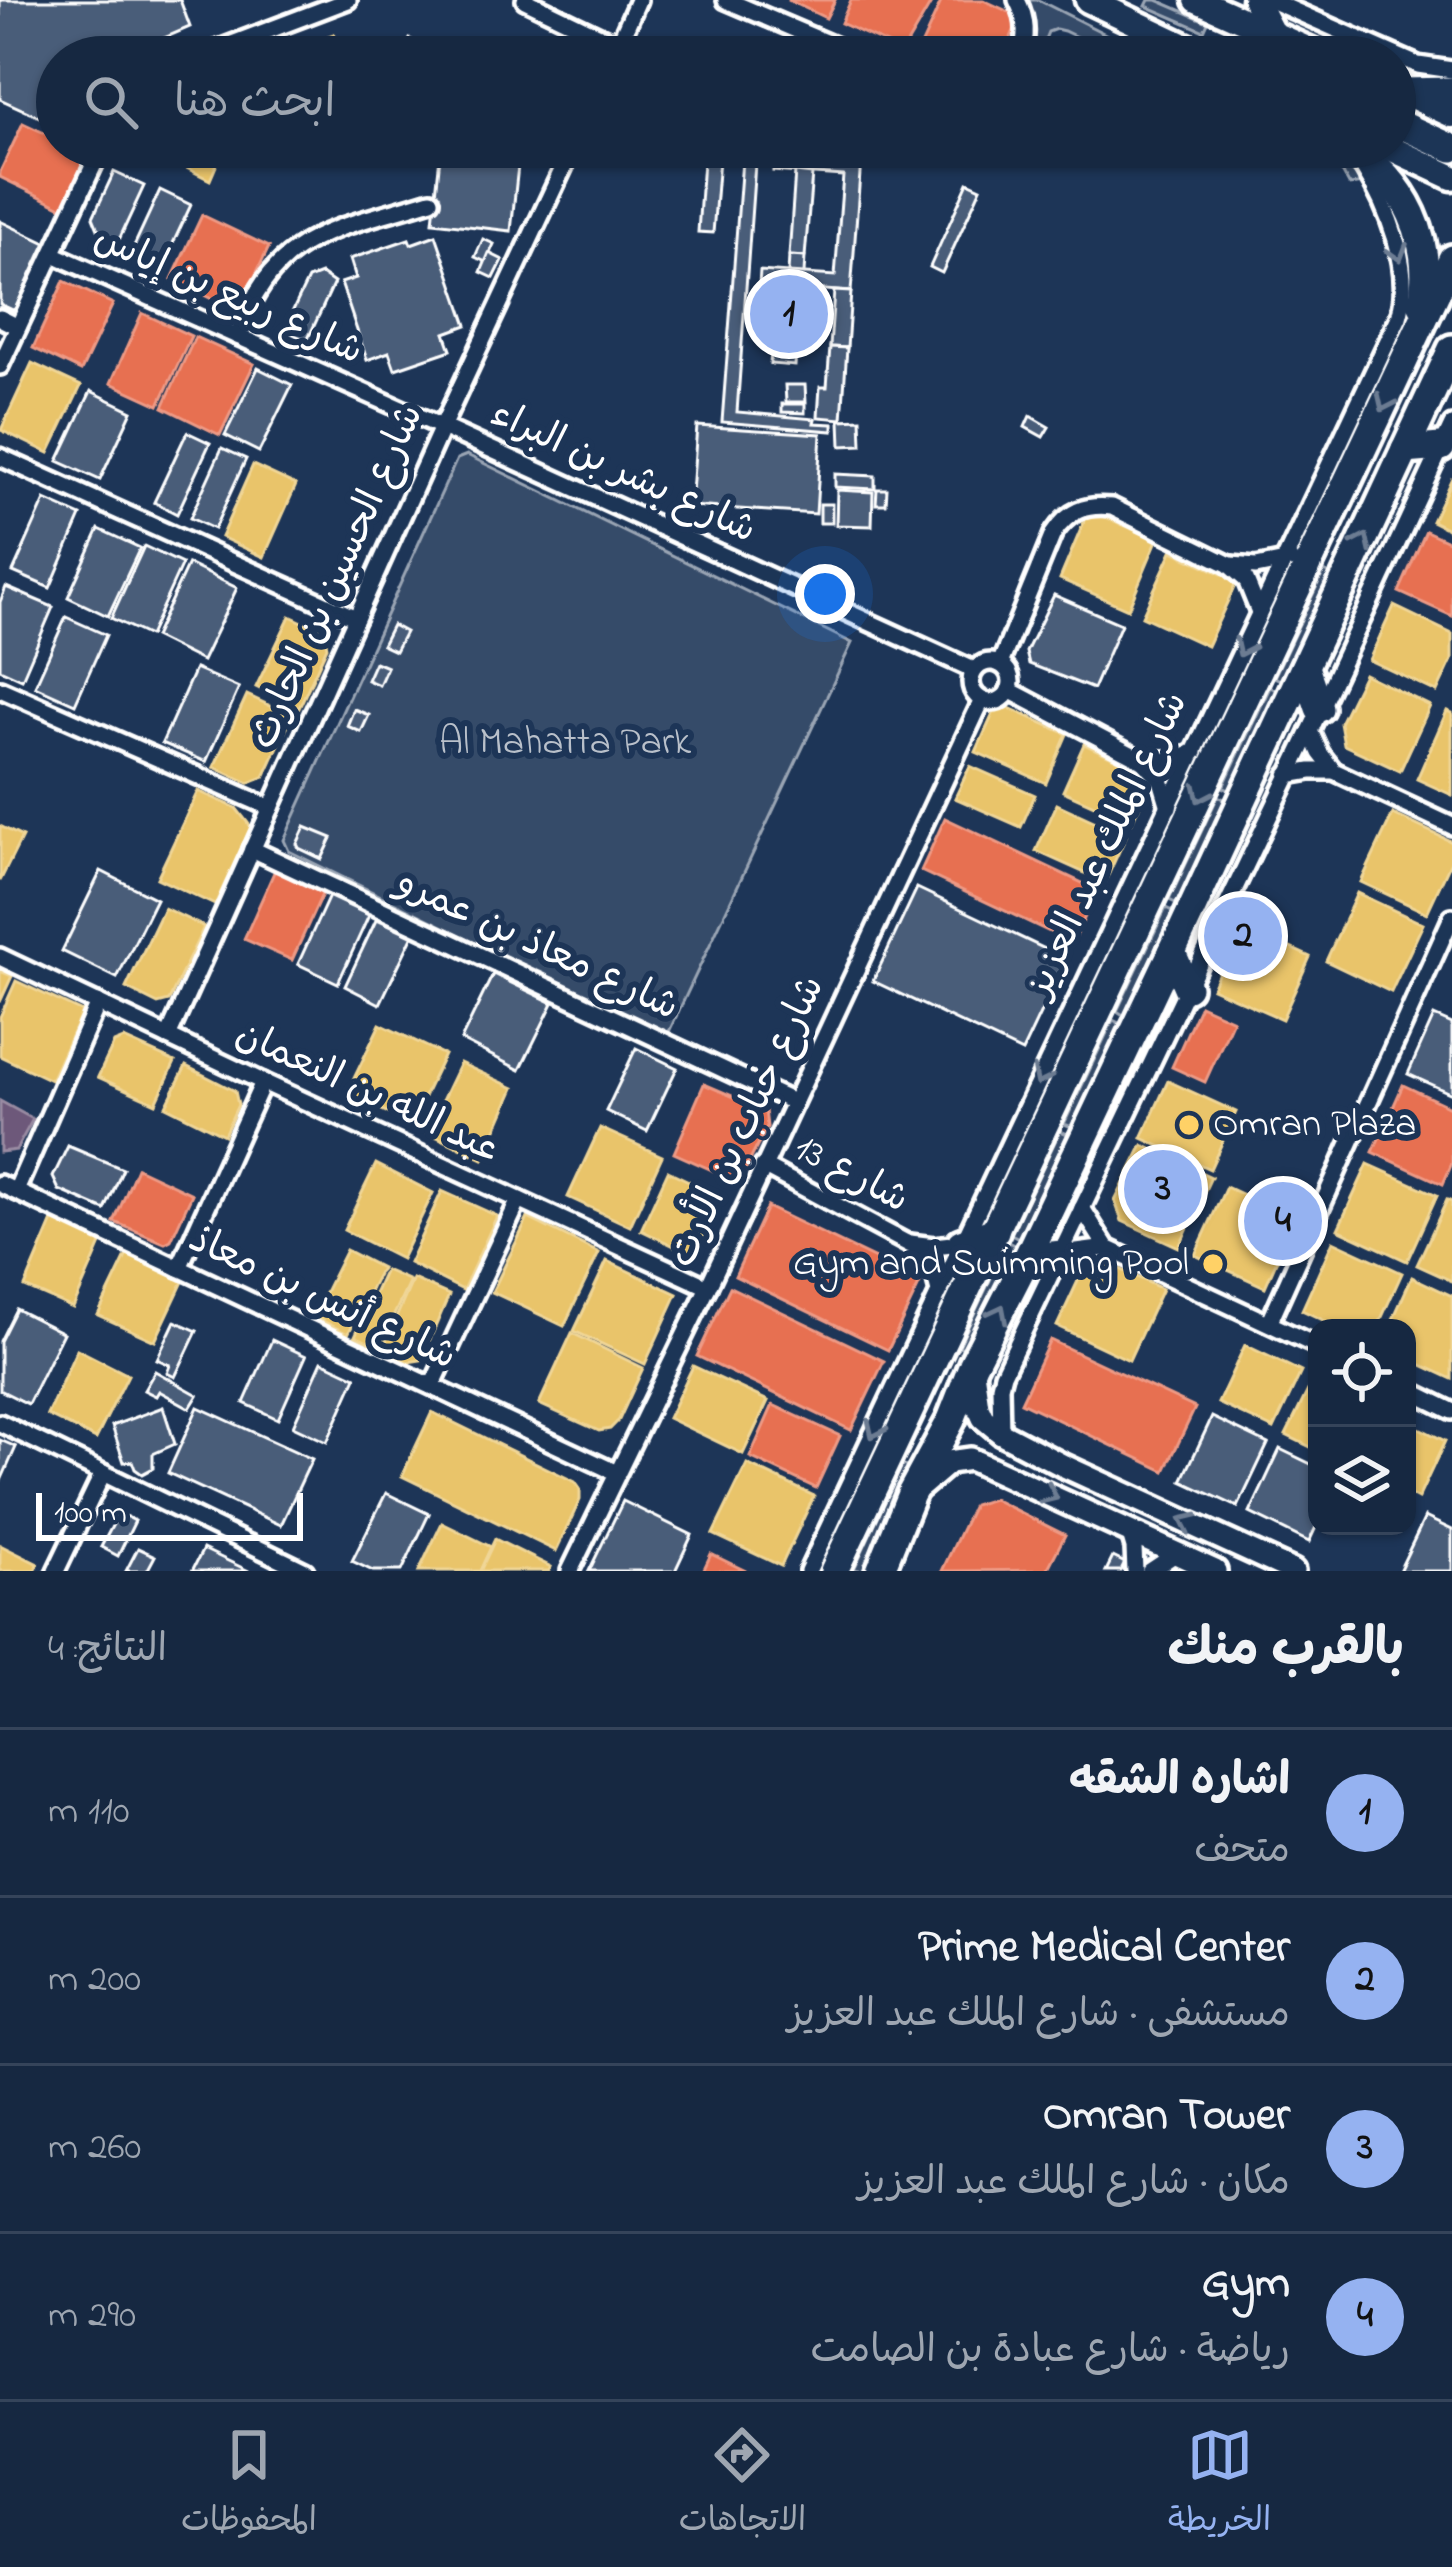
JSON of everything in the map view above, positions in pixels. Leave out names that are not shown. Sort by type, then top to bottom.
[{"type":"highway","points":[[1416,90],[1452,91]]},
{"type":"highway","points":[[1416,132],[1452,148]]},
{"type":"highway","points":[[1380,168],[1394,183],[1419,232],[1425,285],[1414,339]]},
{"type":"highway","name":"شارع الملك عبد العزيز","points":[[835,1571],[1452,259]]},
{"type":"highway","points":[[880,1571],[897,1557],[911,1494],[951,1420],[973,1364],[1172,952],[1452,349]]},
{"type":"highway","points":[[1405,450],[1448,439]]},
{"type":"highway","points":[[1305,667],[1314,719]]},
{"type":"highway","points":[[1172,952],[1186,987]]},
{"type":"highway","points":[[1072,1011],[1083,1045]]},
{"type":"highway","points":[[961,1243],[995,1231]]},
{"type":"highway","points":[[1027,1258],[1062,1254]]},
{"type":"highway","points":[[843,1497],[853,1532]]},
{"type":"main road","points":[[1088,0],[1163,36]]},
{"type":"main road","points":[[1198,0],[1279,36]]},
{"type":"main road","points":[[1255,0],[1272,33]]},
{"type":"main road","points":[[1416,98],[1452,115]]},
{"type":"main road","points":[[1416,160],[1452,177]]},
{"type":"street","points":[[253,36],[348,0]]},
{"type":"street","points":[[525,0],[589,36]]},
{"type":"street","points":[[622,36],[638,0]]},
{"type":"street","points":[[727,0],[811,36]]},
{"type":"street","points":[[1017,0],[1024,36]]},
{"type":"street","points":[[1270,0],[1352,36]]},
{"type":"street","points":[[1416,64],[1452,70]]},
{"type":"street","points":[[0,366],[92,168]]},
{"type":"street","name":"شارع الحسين بن الحارث","points":[[169,1037],[563,168]]},
{"type":"street","name":"شارع الملك عبد العزيز","points":[[808,1571],[1399,317],[1405,292],[1400,253],[1363,168]]},
{"type":"street","points":[[237,336],[258,287],[289,253],[326,233],[431,200]]},
{"type":"street","name":"شارع ربيع بن إياس","points":[[53,254],[442,427]]},
{"type":"street","points":[[0,318],[19,327]]},
{"type":"street","name":"شارع بشر بن البراء","points":[[442,427],[974,670]]},
{"type":"street","points":[[1001,1433],[1003,1374],[1448,439]]},
{"type":"street","points":[[0,457],[356,618]]},
{"type":"street","points":[[1000,664],[1045,551],[1064,519],[1095,505],[1112,507],[1228,564],[1246,580],[1259,612]]},
{"type":"street","points":[[1228,564],[1256,567],[1284,562],[1323,538]]},
{"type":"street","points":[[986,662],[1000,664],[1011,678],[1009,690],[998,700],[982,700],[970,684],[974,670],[986,662]]},
{"type":"street","points":[[0,689],[271,808]]},
{"type":"street","points":[[1009,690],[1142,760],[1161,780],[1169,807]]},
{"type":"street","name":"شارع خباب بن الأرت","points":[[571,1571],[982,700]]},
{"type":"street","points":[[1314,719],[1320,753],[1334,771]]},
{"type":"street","points":[[1142,760],[1169,760],[1195,752]]},
{"type":"street","points":[[1288,775],[1334,771],[1452,826]]},
{"type":"street","name":"شارع معاذ بن عمرو","points":[[253,849],[794,1102]]},
{"type":"street","points":[[1269,1323],[1452,917]]},
{"type":"street","name":"عبد الله بن النعمان","points":[[0,957],[707,1287]]},
{"type":"street","points":[[8,1188],[98,1004]]},
{"type":"street","points":[[179,1268],[263,1082]]},
{"type":"street","name":"شارع 13","points":[[763,1166],[907,1243],[929,1263],[939,1292]]},
{"type":"street","name":"شارع أنس بن معاذ","points":[[8,1188],[617,1473]]},
{"type":"street","points":[[431,1386],[519,1200]]},
{"type":"street","points":[[1082,1208],[1107,1248]]},
{"type":"street","name":"شارع 13","points":[[907,1243],[961,1243]]},
{"type":"street","points":[[1062,1254],[1107,1248],[1308,1342]]},
{"type":"street","points":[[973,1364],[977,1407],[1001,1433],[1293,1571]]},
{"type":"street","points":[[1416,1393],[1451,1408]]},
{"type":"street","points":[[0,1423],[304,1571]]},
{"type":"street","points":[[1002,1474],[1001,1457],[1012,1452],[1045,1467],[1062,1465]]},
{"type":"street","points":[[911,1494],[949,1462],[970,1459],[1215,1571]]},
{"type":"street","points":[[56,1571],[103,1473]]},
{"type":"street","points":[[1129,1531],[1135,1571]]},
{"type":"street","points":[[1150,1571],[1177,1553]]},
{"type":"green space","points":[[1027,0],[1038,0],[1109,36],[1074,36],[1056,29],[1046,36],[1034,36],[1035,21]]},
{"type":"green space","points":[[1149,0],[1208,22],[1204,31],[1146,6]]},
{"type":"green space","points":[[1340,168],[1349,168],[1359,178],[1358,184],[1349,185]]},
{"type":"green space","name":"Al Mahatta Park","points":[[467,455],[852,643],[667,1036],[289,851],[284,840],[457,459]]},
{"type":"green space","points":[[1324,571],[1333,575],[1283,681],[1274,677]]},
{"type":"green space","points":[[1270,687],[1278,691],[1231,791],[1223,787]]},
{"type":"green space","points":[[1218,796],[1226,800],[1178,904],[1169,900]]},
{"type":"green space","points":[[1166,908],[1174,912],[1125,1016],[1117,1011]]},
{"type":"green space","points":[[1113,1020],[1121,1024],[1072,1127],[1064,1124]]},
{"type":"green space","points":[[1060,1131],[1068,1134],[1019,1238],[1011,1234]]},
{"type":"green space","points":[[1008,1242],[1016,1246],[967,1350],[959,1346]]},
{"type":"green space","points":[[902,1465],[911,1469],[863,1571],[854,1569]]},
{"type":"building: سكن","points":[[186,168],[215,168],[210,180]]},
{"type":"building: سكن","points":[[32,363],[81,386],[49,453],[1,430]]},
{"type":"building: سكن","points":[[253,465],[296,485],[264,557],[221,537]]},
{"type":"building: سكن","points":[[1452,478],[1452,531],[1432,521]]},
{"type":"building: سكن","points":[[1089,510],[1157,540],[1128,609],[1060,579]]},
{"type":"building: سكن","points":[[1172,551],[1237,581],[1207,646],[1142,616]]},
{"type":"building: سكن","points":[[1394,606],[1452,634],[1452,660],[1437,692],[1369,660]]},
{"type":"building: سكن","points":[[290,616],[324,632],[327,647],[299,708],[256,687]]},
{"type":"building: سكن","points":[[1364,674],[1430,706],[1400,771],[1344,745],[1340,723]]},
{"type":"building: سكن","points":[[247,695],[292,716],[264,777],[249,783],[214,767]]},
{"type":"building: سكن","points":[[998,703],[1067,734],[1046,783],[976,752]]},
{"type":"building: سكن","points":[[1447,711],[1452,713],[1452,795],[1417,779]]},
{"type":"building: سكن","points":[[1084,744],[1153,776],[1132,822],[1063,791]]},
{"type":"building: سكن","points":[[970,766],[1035,795],[1021,827],[955,798]]},
{"type":"building: سكن","points":[[198,791],[236,808],[251,827],[215,905],[157,878]]},
{"type":"building: سكن","points":[[1057,804],[1126,836],[1105,882],[1036,851]]},
{"type":"building: سكن","points":[[1393,814],[1452,842],[1452,859],[1427,913],[1361,882]]},
{"type":"building: سكن","points":[[0,826],[22,837],[0,881]]},
{"type":"building: سكن","points":[[1357,893],[1423,924],[1391,992],[1326,961]]},
{"type":"building: سكن","points":[[164,908],[204,927],[169,1001],[158,1004],[126,988]]},
{"type":"building: سكن","points":[[1240,925],[1310,957],[1282,1019],[1212,988]]},
{"type":"building: سكن","points":[[0,971],[12,976],[0,1002]]},
{"type":"building: سكن","points":[[16,981],[82,1012],[51,1080],[0,1056],[0,1017]]},
{"type":"building: سكن","points":[[380,1024],[444,1055],[411,1124],[347,1093]]},
{"type":"building: سكن","points":[[124,1039],[175,1062],[156,1103],[98,1077],[114,1043]]},
{"type":"building: سكن","points":[[460,1063],[514,1088],[483,1159],[427,1132]]},
{"type":"building: سكن","points":[[186,1066],[235,1091],[238,1105],[224,1135],[166,1106]]},
{"type":"building: سكن","name":"Omran Plaza","points":[[1168,1081],[1236,1112],[1210,1169],[1142,1138]]},
{"type":"building: سكن","points":[[600,1128],[662,1156],[630,1226],[568,1197]]},
{"type":"building: سكن","points":[[1143,1145],[1211,1177],[1179,1247],[1122,1221],[1115,1201]]},
{"type":"building: سكن","points":[[376,1164],[433,1193],[401,1259],[344,1230]]},
{"type":"building: سكن","points":[[1368,1164],[1437,1195],[1407,1261],[1338,1229]]},
{"type":"building: سكن","points":[[668,1171],[722,1197],[695,1256],[641,1230]]},
{"type":"building: سكن","points":[[1226,1187],[1295,1219],[1265,1287],[1195,1255]]},
{"type":"building: سكن","points":[[442,1191],[497,1216],[463,1290],[409,1263]]},
{"type":"building: سكن","points":[[1447,1200],[1452,1202],[1452,1281],[1417,1265]]},
{"type":"building: سكن","points":[[55,1216],[104,1237],[73,1308],[25,1287]]},
{"type":"building: سكن","points":[[528,1218],[599,1253],[564,1326],[492,1292]]},
{"type":"building: سكن","points":[[1333,1241],[1402,1273],[1381,1319],[1321,1319],[1302,1310]]},
{"type":"building: سكن","points":[[131,1246],[187,1273],[155,1341],[98,1315]]},
{"type":"building: سكن","points":[[346,1250],[381,1268],[348,1334],[313,1316]]},
{"type":"building: سكن","points":[[1101,1260],[1162,1289],[1129,1360],[1057,1326],[1085,1266]]},
{"type":"building: سكن","points":[[607,1261],[677,1294],[645,1364],[574,1331]]},
{"type":"building: سكن","points":[[385,1270],[410,1281],[379,1347],[355,1336]]},
{"type":"building: سكن","points":[[1412,1277],[1452,1296],[1452,1379],[1416,1362],[1416,1319],[1393,1319]]},
{"type":"building: سكن","points":[[413,1279],[449,1295],[421,1360],[408,1362],[382,1350]]},
{"type":"building: سكن","points":[[572,1333],[643,1368],[619,1420],[610,1429],[599,1431],[539,1404]]},
{"type":"building: سكن","points":[[1245,1345],[1301,1372],[1274,1429],[1218,1403]]},
{"type":"building: سكن","points":[[77,1349],[128,1375],[96,1439],[47,1415]]},
{"type":"building: سكن","points":[[693,1366],[768,1401],[743,1454],[668,1418]]},
{"type":"building: سكن","points":[[1308,1390],[1308,1446],[1286,1435]]},
{"type":"building: سكن","points":[[432,1412],[575,1482],[580,1500],[556,1551],[402,1476]]},
{"type":"building: سكن","points":[[1416,1426],[1445,1441],[1416,1498]]},
{"type":"building: سكن","points":[[747,1464],[814,1496],[781,1566],[713,1534]]},
{"type":"building: سكن","points":[[442,1523],[491,1547],[480,1571],[419,1571]]},
{"type":"building: سكن","points":[[495,1539],[551,1567],[549,1571],[480,1571]]},
{"type":"building: سكن","points":[[0,1545],[38,1564],[35,1571],[0,1571]]},
{"type":"building: متاجر","points":[[788,0],[835,0],[826,18]]},
{"type":"building: متاجر","points":[[851,0],[933,0],[912,36],[870,36],[841,23]]},
{"type":"building: متاجر","points":[[942,0],[983,0],[1020,17],[1011,36],[926,36]]},
{"type":"building: متاجر","points":[[23,123],[36,129],[36,168],[85,168],[66,209],[0,177]]},
{"type":"building: متاجر","points":[[202,215],[269,247],[238,312],[172,279]]},
{"type":"building: متاجر","points":[[64,281],[113,304],[81,371],[33,348]]},
{"type":"building: متاجر","points":[[142,313],[191,336],[159,405],[111,383]]},
{"type":"building: متاجر","points":[[195,337],[254,364],[220,435],[163,407]]},
{"type":"building: متاجر","points":[[1426,531],[1452,543],[1452,616],[1399,592]]},
{"type":"building: متاجر","points":[[945,818],[1097,890],[1073,943],[921,871]]},
{"type":"building: متاجر","points":[[275,870],[323,892],[292,960],[244,939]]},
{"type":"building: متاجر","points":[[1200,1005],[1233,1020],[1205,1082],[1172,1067]]},
{"type":"building: متاجر","points":[[704,1084],[765,1110],[767,1127],[739,1182],[674,1153]]},
{"type":"building: متاجر","points":[[1403,1085],[1452,1108],[1452,1163],[1443,1184],[1373,1152]]},
{"type":"building: متاجر","points":[[137,1168],[192,1194],[171,1240],[165,1243],[114,1222]]},
{"type":"building: متاجر","points":[[767,1207],[921,1281],[888,1350],[735,1276]]},
{"type":"building: متاجر","points":[[730,1287],[884,1361],[851,1430],[697,1356]]},
{"type":"building: متاجر","points":[[1050,1340],[1195,1408],[1165,1471],[1021,1402]]},
{"type":"building: متاجر","points":[[773,1405],[840,1436],[816,1488],[750,1457]]},
{"type":"building: متاجر","points":[[993,1499],[1065,1535],[1047,1570],[942,1571],[973,1505]]},
{"type":"building: متاجر","points":[[711,1554],[746,1571],[703,1571]]},
{"type":"building: مكاتب","points":[[0,1101],[33,1119],[16,1150],[0,1152]]},
{"type":"building: أخرى","points":[[0,0],[180,0],[190,27],[169,36],[36,36],[36,115],[0,99]]},
{"type":"building: أخرى","points":[[439,168],[518,168],[511,231],[433,222]]},
{"type":"building: أخرى","points":[[703,168],[718,168],[713,233],[698,232]]},
{"type":"building: أخرى","points":[[741,168],[755,168],[737,412],[815,419],[814,423],[833,424],[833,431],[722,422]]},
{"type":"building: أخرى","points":[[860,168],[851,292],[759,285],[760,271],[835,276],[843,176],[773,171]]},
{"type":"building: أخرى","points":[[114,172],[144,186],[118,242],[100,234],[93,217]]},
{"type":"building: أخرى","points":[[795,172],[812,174],[805,257],[789,256]]},
{"type":"building: أخرى","points":[[968,182],[981,188],[942,273],[930,267]]},
{"type":"building: أخرى","points":[[160,190],[191,205],[159,273],[128,259]]},
{"type":"building: أخرى","points":[[0,221],[52,246],[25,302],[13,310],[0,304]]},
{"type":"building: أخرى","points":[[436,235],[467,325],[445,333],[451,350],[395,369],[389,352],[367,360],[341,283],[356,278],[350,259]]},
{"type":"building: أخرى","points":[[483,239],[494,244],[486,262],[475,257]]},
{"type":"building: أخرى","points":[[489,253],[503,260],[494,278],[481,272]]},
{"type":"building: أخرى","points":[[789,256],[805,257],[804,274],[788,273]]},
{"type":"building: أخرى","points":[[321,274],[334,283],[307,341],[284,329],[308,279]]},
{"type":"building: أخرى","points":[[834,291],[851,292],[847,348],[830,347]]},
{"type":"building: أخرى","points":[[774,320],[798,322],[795,366],[770,364]]},
{"type":"building: أخرى","points":[[830,347],[847,348],[842,419],[818,417],[820,387],[827,387]]},
{"type":"building: أخرى","points":[[258,368],[292,385],[259,452],[225,435]]},
{"type":"building: أخرى","points":[[785,385],[805,385],[806,402],[786,402]]},
{"type":"building: أخرى","points":[[91,391],[132,411],[100,480],[58,461]]},
{"type":"building: أخرى","points":[[782,404],[805,404],[805,413],[782,412]]},
{"type":"building: أخرى","points":[[1030,416],[1049,427],[1043,437],[1025,427]]},
{"type":"building: أخرى","points":[[861,419],[862,445],[841,446],[840,420]]},
{"type":"building: أخرى","points":[[697,426],[821,434],[816,514],[691,506]]},
{"type":"building: أخرى","points":[[187,432],[210,443],[177,514],[154,502]]},
{"type":"building: أخرى","points":[[222,448],[246,459],[214,529],[190,518]]},
{"type":"building: أخرى","points":[[835,474],[875,476],[875,489],[835,487]]},
{"type":"building: أخرى","points":[[877,489],[887,489],[886,504],[876,504]]},
{"type":"building: أخرى","points":[[837,490],[873,492],[872,526],[836,525]]},
{"type":"building: أخرى","points":[[45,500],[81,516],[50,588],[13,572]]},
{"type":"building: أخرى","points":[[820,504],[832,504],[832,523],[820,523]]},
{"type":"building: أخرى","points":[[99,529],[140,548],[108,616],[68,597]]},
{"type":"building: أخرى","points":[[144,546],[182,564],[149,636],[111,618]]},
{"type":"building: أخرى","points":[[188,564],[237,588],[202,661],[154,637]]},
{"type":"building: أخرى","points":[[6,587],[53,607],[22,679],[0,669],[0,602]]},
{"type":"building: أخرى","points":[[1054,595],[1121,624],[1093,689],[1029,664],[1026,652]]},
{"type":"building: أخرى","points":[[66,617],[106,635],[75,704],[35,686]]},
{"type":"building: أخرى","points":[[392,625],[405,632],[395,651],[382,645]]},
{"type":"building: أخرى","points":[[375,662],[387,667],[379,685],[367,680]]},
{"type":"building: أخرى","points":[[195,669],[239,688],[206,762],[162,743]]},
{"type":"building: أخرى","points":[[354,709],[369,715],[361,732],[347,726]]},
{"type":"building: أخرى","points":[[305,827],[332,838],[322,859],[299,848]]},
{"type":"building: أخرى","points":[[101,871],[156,899],[117,978],[62,951]]},
{"type":"building: أخرى","points":[[917,888],[1066,959],[1022,1052],[873,981]]},
{"type":"building: أخرى","points":[[330,894],[370,913],[338,983],[298,964]]},
{"type":"building: أخرى","points":[[377,918],[413,935],[380,1004],[345,986]]},
{"type":"building: أخرى","points":[[493,974],[553,1003],[520,1070],[461,1040]]},
{"type":"building: أخرى","points":[[1434,1016],[1452,1024],[1452,1094],[1408,1074]]},
{"type":"building: أخرى","points":[[636,1048],[677,1068],[647,1131],[606,1111]]},
{"type":"building: أخرى","points":[[68,1146],[123,1169],[105,1210],[59,1190],[53,1177]]},
{"type":"building: أخرى","points":[[16,1309],[63,1333],[28,1404],[0,1390],[0,1341]]},
{"type":"building: أخرى","points":[[175,1321],[197,1331],[175,1377],[167,1373],[170,1365],[157,1359]]},
{"type":"building: أخرى","points":[[272,1340],[306,1356],[278,1419],[244,1403]]},
{"type":"building: أخرى","points":[[322,1361],[356,1377],[327,1442],[293,1426]]},
{"type":"building: أخرى","points":[[155,1371],[198,1395],[190,1408],[159,1391],[156,1396],[144,1390]]},
{"type":"building: أخرى","points":[[163,1407],[175,1444],[153,1454],[153,1468],[142,1474],[132,1461],[124,1462],[112,1426]]},
{"type":"building: أخرى","points":[[198,1407],[312,1459],[281,1525],[168,1473]]},
{"type":"building: أخرى","points":[[1212,1417],[1268,1444],[1238,1507],[1182,1481]]},
{"type":"building: أخرى","points":[[0,1440],[16,1447],[0,1483]]},
{"type":"building: أخرى","points":[[1280,1449],[1308,1463],[1309,1542],[1250,1513]]},
{"type":"building: أخرى","points":[[386,1493],[429,1514],[402,1571],[373,1571],[352,1561]]},
{"type":"building: أخرى","points":[[623,1501],[692,1535],[675,1571],[589,1571]]},
{"type":"building: أخرى","points":[[119,1513],[135,1521],[118,1556],[101,1547]]},
{"type":"building: أخرى","points":[[1425,1517],[1452,1530],[1452,1571],[1399,1571]]},
{"type":"building: أخرى","points":[[138,1548],[155,1556],[147,1571],[126,1571]]},
{"type":"building: أخرى","points":[[203,1549],[249,1571],[192,1571]]},
{"type":"building: أخرى","points":[[1113,1557],[1125,1563],[1121,1571],[1106,1571]]},
{"type":"place","name":"اشاره الشقه","points":[[789,314]]},
{"type":"place","name":"Prime Medical Center","points":[[1243,936]]},
{"type":"place","name":"Omran Plaza","points":[[1189,1125]]},
{"type":"place","name":"Omran Tower","points":[[1163,1189]]},
{"type":"place","name":"Gym","points":[[1283,1221]]},
{"type":"place","name":"Gym and Swimming Pool","points":[[1213,1264]]}]
